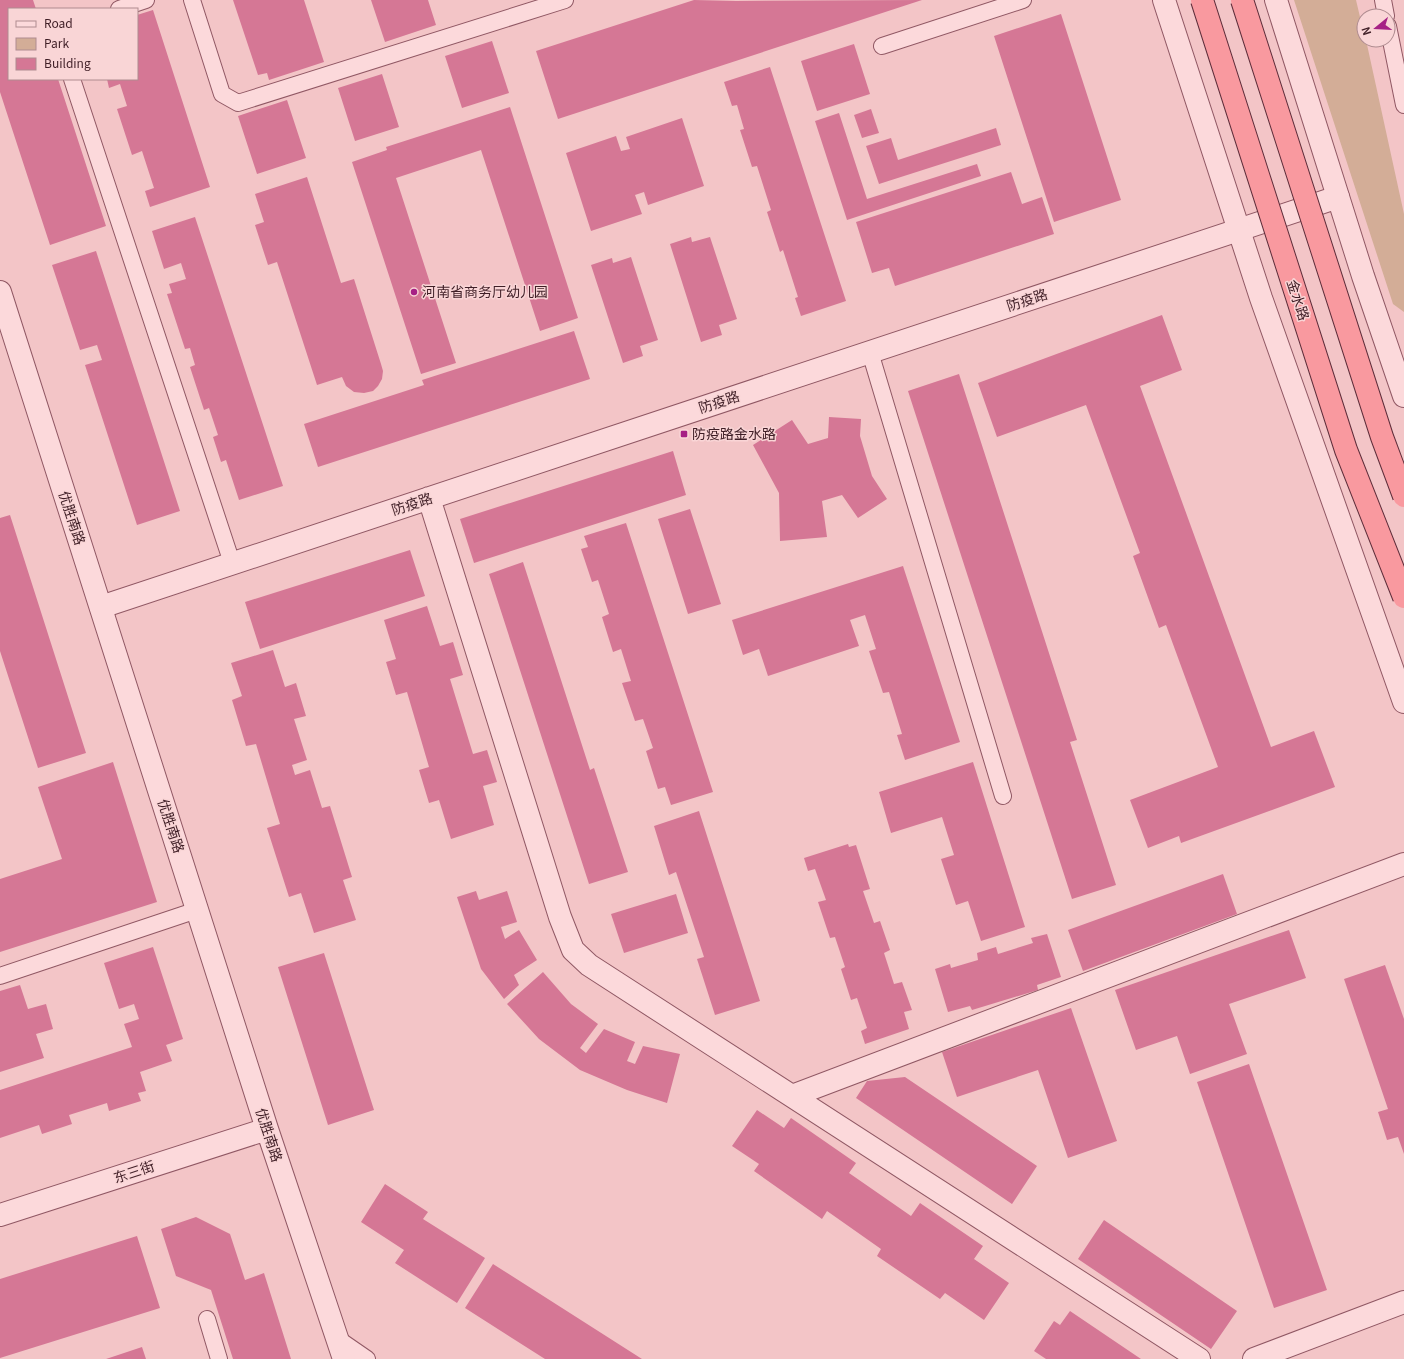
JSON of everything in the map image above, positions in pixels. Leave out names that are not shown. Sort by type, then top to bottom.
[{"type":"main road","name":"金水路","points":[[1202,0],[1346,450],[1404,597]]},
{"type":"main road","points":[[1242,0],[1382,437],[1404,496]]},
{"type":"street","points":[[1164,0],[1261,298],[1404,702]]},
{"type":"street","points":[[1276,0],[1363,276],[1404,396]]},
{"type":"street","name":"防疫路","points":[[101,607],[1338,197]]},
{"type":"street","name":"优胜南路","points":[[0,292],[267,1129],[341,1349]]},
{"type":"street","points":[[428,498],[560,917],[573,950],[589,965],[1199,1359]]},
{"type":"street","points":[[792,1096],[1404,864]]},
{"type":"street","name":"东三街","points":[[0,1215],[267,1129]]},
{"type":"street","points":[[1254,1359],[1404,1302]]},
{"type":"lane","points":[[122,8],[146,0]]},
{"type":"lane","points":[[192,0],[222,94],[238,103],[565,0]]},
{"type":"lane","points":[[882,46],[1023,0]]},
{"type":"lane","points":[[1392,48],[1404,105]]},
{"type":"lane","points":[[72,80],[232,563]]},
{"type":"lane","points":[[870,352],[1003,796]]},
{"type":"lane","points":[[0,976],[197,910]]},
{"type":"lane","points":[[207,1318],[220,1359]]},
{"type":"lane","points":[[341,1349],[367,1359]]},
{"type":"green space","points":[[1294,0],[1356,0],[1358,8],[1356,8],[1356,48],[1368,48],[1404,214],[1404,312],[1393,304]]},
{"type":"building","points":[[0,0],[33,0],[36,8],[8,8],[8,80],[58,80],[106,226],[50,245],[0,92]]},
{"type":"building","points":[[233,0],[304,0],[324,62],[269,80],[267,73],[258,75]]},
{"type":"building","points":[[371,0],[428,0],[436,25],[385,42]]},
{"type":"building","points":[[694,0],[922,0],[558,119],[536,51]]},
{"type":"building","points":[[153,10],[210,187],[150,207],[145,191],[154,188],[142,151],[132,155],[117,109],[127,106],[120,84],[109,88],[107,80],[138,80],[138,15]]},
{"type":"building","points":[[1061,14],[1121,200],[1054,222],[994,36]]},
{"type":"building","points":[[492,41],[509,93],[462,108],[445,56]]},
{"type":"building","points":[[854,44],[870,94],[817,111],[801,61]]},
{"type":"building","points":[[770,67],[846,301],[801,316],[795,298],[798,297],[783,250],[780,252],[767,212],[771,210],[757,166],[752,167],[740,130],[744,129],[737,105],[732,106],[724,82]]},
{"type":"building","points":[[382,74],[399,127],[355,141],[338,88]]},
{"type":"building","points":[[287,100],[306,158],[257,174],[238,116]]},
{"type":"building","points":[[510,107],[578,318],[540,331],[481,150],[396,178],[456,363],[421,374],[352,162],[387,150],[386,147]]},
{"type":"building","points":[[871,109],[879,133],[862,138],[854,115]]},
{"type":"building","points":[[839,113],[867,199],[977,164],[981,176],[847,220],[815,121]]},
{"type":"building","points":[[682,118],[704,186],[648,205],[644,192],[635,195],[642,214],[591,231],[566,153],[616,136],[621,151],[630,149],[626,137]]},
{"type":"building","points":[[996,128],[1001,145],[879,184],[866,146],[891,138],[898,160]]},
{"type":"building","points":[[1011,172],[1022,204],[1042,197],[1054,234],[895,286],[889,268],[872,273],[856,222]]},
{"type":"building","points":[[307,177],[341,283],[354,279],[381,364],[383,371],[382,379],[373,391],[364,393],[354,392],[346,386],[342,377],[317,385],[277,262],[268,265],[255,225],[264,222],[255,194]]},
{"type":"building","points":[[195,217],[283,486],[239,500],[226,460],[221,462],[213,437],[218,435],[209,408],[204,410],[190,367],[195,365],[190,348],[185,349],[167,294],[172,293],[169,284],[186,279],[181,263],[164,269],[152,231]]},
{"type":"building","points":[[691,237],[692,242],[710,237],[737,319],[719,325],[722,335],[701,342],[670,244]]},
{"type":"building","points":[[96,251],[180,511],[137,525],[85,365],[102,360],[97,345],[80,350],[52,265]]},
{"type":"building","points":[[631,257],[658,340],[640,346],[643,356],[623,363],[591,265],[612,258],[613,263]]},
{"type":"building","points":[[1162,315],[1182,370],[1140,386],[1271,747],[1314,731],[1335,787],[1181,843],[1179,836],[1148,848],[1130,800],[1218,767],[1166,625],[1159,628],[1133,556],[1140,553],[1086,405],[997,437],[978,383]]},
{"type":"building","points":[[574,331],[590,379],[318,467],[304,424],[424,385],[422,380]]},
{"type":"building","points":[[959,374],[1077,740],[1070,742],[1116,885],[1072,899],[908,391]]},
{"type":"building","points":[[829,417],[861,419],[860,436],[872,476],[887,499],[858,518],[842,495],[822,501],[827,537],[780,541],[779,493],[753,445],[792,420],[808,444],[828,438]]},
{"type":"building","points":[[673,451],[686,495],[474,563],[460,519]]},
{"type":"building","points":[[690,509],[721,604],[688,614],[658,519]]},
{"type":"building","points":[[10,515],[86,753],[38,768],[0,651],[0,518]]},
{"type":"building","points":[[626,523],[713,792],[671,805],[665,787],[658,789],[646,751],[653,748],[643,719],[635,721],[622,683],[631,681],[621,649],[613,652],[602,617],[609,614],[598,580],[592,582],[581,549],[588,547],[584,536]]},
{"type":"building","points":[[410,550],[425,596],[260,649],[245,602]]},
{"type":"building","points":[[523,562],[590,770],[594,768],[628,872],[589,884],[489,574]]},
{"type":"building","points":[[903,566],[960,742],[905,760],[897,735],[902,734],[889,692],[883,693],[869,651],[876,649],[865,615],[850,620],[859,646],[768,676],[759,649],[743,655],[732,620]]},
{"type":"building","points":[[427,606],[440,646],[453,642],[463,675],[450,679],[473,754],[487,750],[497,782],[483,786],[494,825],[451,839],[439,800],[429,803],[419,770],[429,767],[407,692],[396,695],[386,662],[396,659],[384,620]]},
{"type":"building","points":[[273,650],[285,687],[296,683],[306,716],[294,719],[307,760],[292,765],[295,775],[310,770],[322,808],[330,806],[352,877],[343,880],[356,920],[314,933],[301,893],[289,897],[267,828],[280,824],[256,744],[246,746],[232,700],[242,696],[231,663]]},
{"type":"building","points":[[113,762],[157,902],[0,952],[0,879],[62,859],[38,787]]},
{"type":"building","points":[[973,762],[1025,927],[981,941],[968,901],[956,905],[941,859],[954,855],[942,817],[891,833],[879,792]]},
{"type":"building","points":[[699,811],[760,1001],[715,1015],[697,959],[704,957],[676,872],[669,875],[654,826]]},
{"type":"building","points":[[848,844],[849,847],[856,845],[870,889],[863,891],[874,923],[880,921],[890,950],[884,953],[894,984],[902,982],[912,1010],[904,1012],[909,1029],[865,1044],[861,1031],[867,1028],[857,998],[851,1000],[841,969],[845,967],[835,937],[830,938],[818,902],[826,900],[815,869],[808,871],[804,858]]},
{"type":"building","points":[[1223,874],[1237,914],[1083,971],[1068,930]]},
{"type":"building","points":[[476,891],[479,900],[507,891],[517,922],[501,927],[505,939],[519,930],[537,960],[514,975],[519,985],[504,999],[481,969],[457,897]]},
{"type":"building","points":[[676,894],[688,933],[624,953],[611,914]]},
{"type":"building","points":[[1289,930],[1306,978],[1229,1004],[1247,1054],[1190,1074],[1177,1036],[1136,1050],[1115,990]]},
{"type":"building","points":[[1047,934],[1061,977],[1037,985],[1038,990],[972,1010],[970,1006],[948,1012],[935,969],[950,964],[951,968],[978,960],[977,953],[996,947],[998,954],[1033,943],[1031,938]]},
{"type":"building","points":[[153,947],[183,1039],[166,1045],[172,1061],[140,1072],[146,1091],[138,1093],[141,1101],[109,1111],[107,1103],[69,1115],[72,1124],[42,1134],[39,1125],[0,1138],[0,1090],[132,1047],[124,1024],[139,1019],[134,1004],[119,1009],[104,963]]},
{"type":"building","points":[[324,953],[374,1110],[328,1125],[278,967]]},
{"type":"building","points":[[1385,965],[1404,1019],[1404,1154],[1398,1137],[1387,1140],[1378,1112],[1388,1109],[1344,979]]},
{"type":"building","points":[[543,972],[571,1004],[598,1024],[580,1048],[586,1053],[604,1029],[635,1042],[627,1061],[635,1064],[643,1046],[680,1054],[667,1103],[627,1090],[580,1070],[539,1039],[507,1004]]},
{"type":"building","points":[[20,985],[28,1009],[46,1004],[53,1029],[36,1034],[44,1058],[0,1072],[0,991]]},
{"type":"building","points":[[1071,1008],[1117,1141],[1068,1158],[1038,1070],[957,1097],[942,1052]]},
{"type":"building","points":[[1249,1064],[1327,1290],[1274,1308],[1197,1082]]},
{"type":"building","points":[[905,1077],[1037,1166],[1012,1204],[856,1098],[867,1081]]},
{"type":"building","points":[[757,1110],[784,1128],[791,1118],[856,1163],[849,1173],[911,1216],[920,1203],[983,1246],[974,1259],[1009,1283],[984,1320],[945,1293],[940,1299],[877,1256],[881,1249],[827,1211],[822,1219],[754,1171],[759,1164],[732,1146]]},
{"type":"building","points":[[385,1184],[428,1212],[423,1219],[485,1258],[457,1303],[395,1263],[404,1250],[361,1222]]},
{"type":"building","points":[[196,1217],[230,1234],[245,1280],[264,1273],[291,1359],[233,1359],[211,1290],[176,1276],[161,1229]]},
{"type":"building","points":[[1104,1220],[1237,1311],[1211,1349],[1078,1259]]},
{"type":"building","points":[[137,1236],[160,1308],[0,1358],[0,1279]]},
{"type":"building","points":[[493,1264],[642,1359],[545,1359],[465,1308]]},
{"type":"building","points":[[1070,1311],[1141,1359],[1046,1359],[1034,1351],[1054,1321],[1060,1325]]},
{"type":"building","points":[[142,1347],[146,1359],[106,1359]]},
{"type":"place","name":"河南省商务厅幼儿园","points":[[414,292]]},
{"type":"place","name":"防疫路金水路","points":[[684,434]]}]
